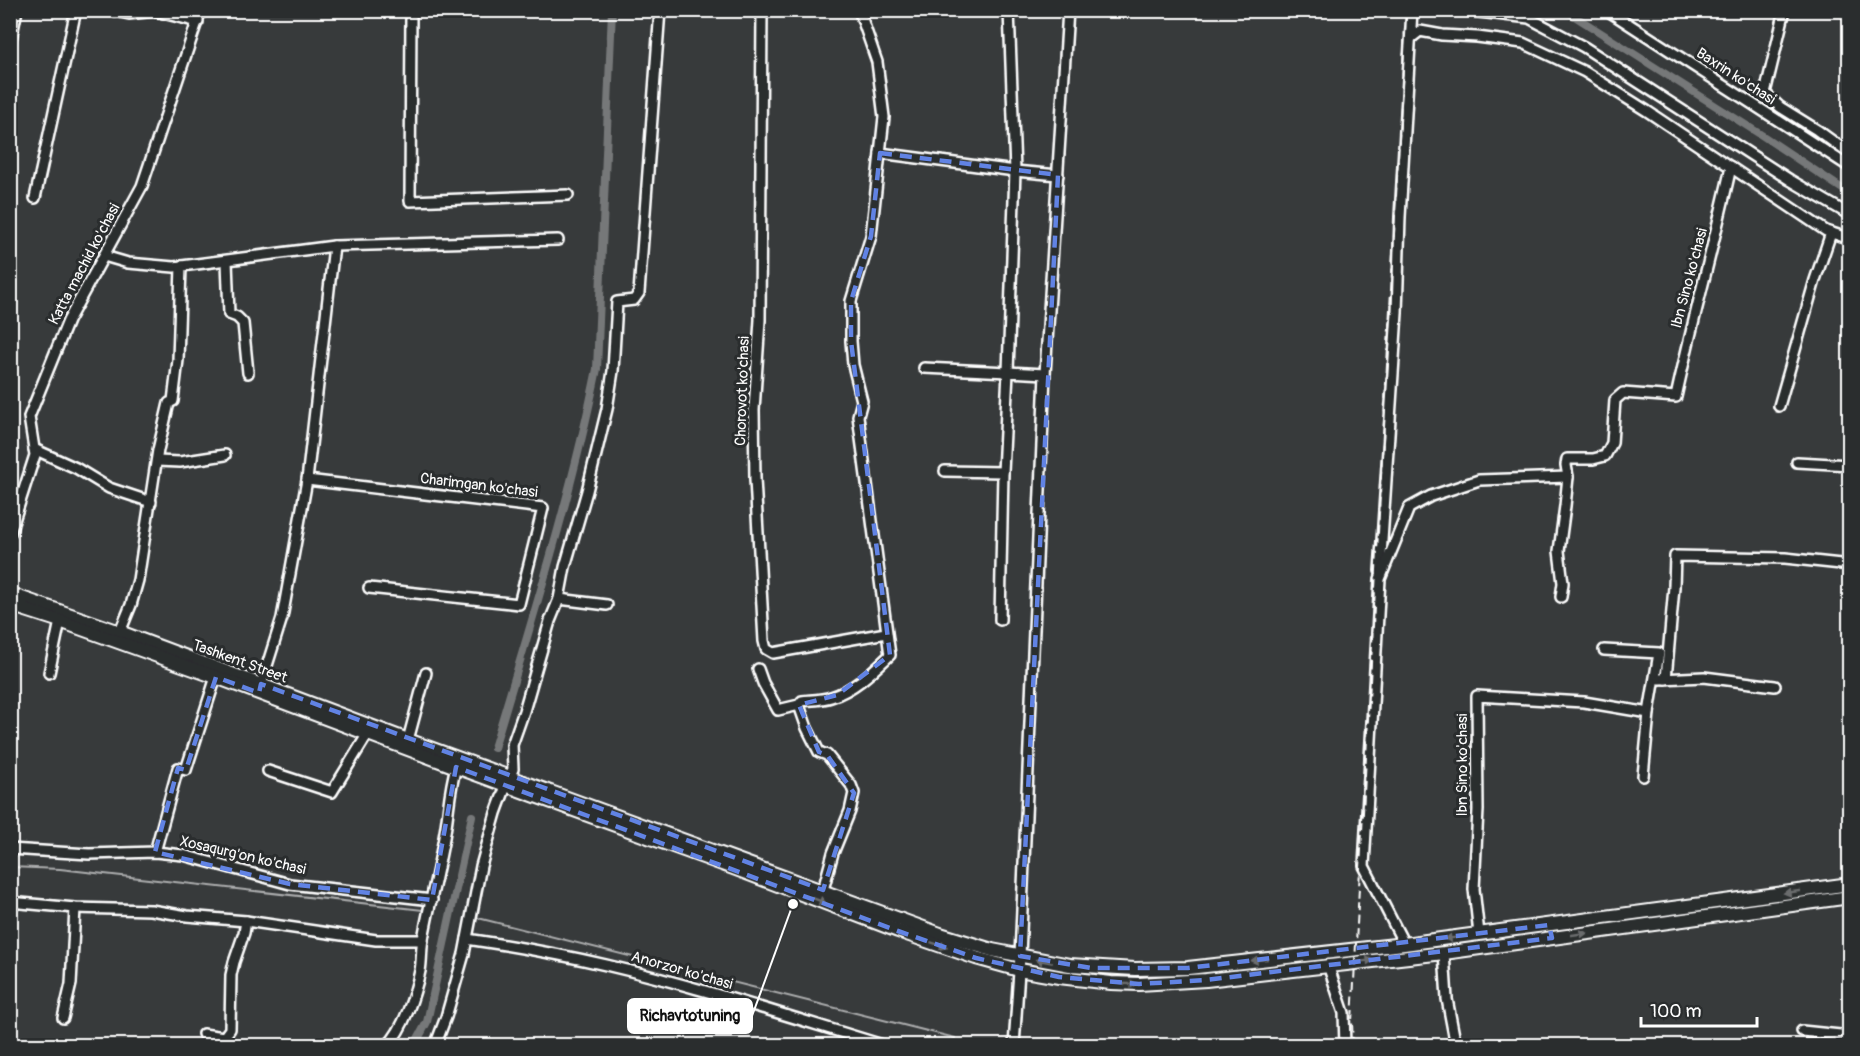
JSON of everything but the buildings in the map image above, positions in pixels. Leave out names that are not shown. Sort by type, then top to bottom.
[{"type":"highway","name":"Tashkent Street","points":[[10,594],[120,632],[368,735],[457,763]]},
{"type":"highway","name":"Tashkent Street","points":[[10,605],[216,677],[260,689],[408,740],[457,763]]},
{"type":"highway","points":[[457,763],[823,890],[940,934],[992,950],[1091,968],[1188,968],[1404,944],[1850,884]]},
{"type":"highway","points":[[508,781],[898,931],[976,958],[1018,970],[1111,983],[1139,984],[1206,980],[1444,953],[1850,897]]},
{"type":"highway","points":[[1548,925],[1552,938]]},
{"type":"street","points":[[10,44],[17,10]]},
{"type":"street","points":[[35,198],[76,10]]},
{"type":"street","points":[[110,10],[129,14],[155,11],[198,22]]},
{"type":"street","name":"Katta machid ko'chasi","points":[[10,533],[35,455],[29,417],[68,321],[142,186],[201,10]]},
{"type":"street","points":[[411,10],[410,201],[568,195]]},
{"type":"street","points":[[435,1046],[446,1017],[467,939],[481,866],[496,813],[513,769],[512,745],[550,621],[559,599],[564,567],[607,409],[613,371],[616,302],[634,300],[639,293],[660,10]]},
{"type":"street","name":"Chorovot ko'chasi","points":[[762,10],[759,320],[754,410],[755,478],[764,641],[766,649],[773,653],[886,633]]},
{"type":"street","points":[[758,669],[778,710],[799,705],[802,701],[828,699],[837,695],[870,674],[890,655],[858,416],[862,401],[853,365],[851,341],[851,301],[871,236],[884,117],[876,62],[859,10]]},
{"type":"street","points":[[1000,620],[1003,472],[1015,171],[1010,10]]},
{"type":"street","points":[[1014,1046],[1020,956],[1045,374],[1068,10]]},
{"type":"street","points":[[1404,944],[1364,866],[1397,313],[1412,10]]},
{"type":"street","points":[[1462,10],[1529,18],[1584,47],[1790,180],[1850,215]]},
{"type":"street","name":"Baxrin ko'chasi","points":[[1606,10],[1850,166]]},
{"type":"street","points":[[1785,10],[1765,93],[1780,107],[1850,154]]},
{"type":"street","points":[[1411,38],[1419,31],[1522,43],[1585,72],[1831,233],[1850,239]]},
{"type":"street","points":[[880,153],[1058,175]]},
{"type":"street","name":"Ibn Sino ko'chasi","points":[[1568,477],[1567,459],[1593,459],[1605,456],[1612,443],[1615,400],[1623,393],[1677,397],[1688,341],[1718,229],[1731,166]]},
{"type":"street","points":[[1779,406],[1831,233]]},
{"type":"street","points":[[104,256],[128,263],[174,267],[334,246],[558,240]]},
{"type":"street","points":[[260,689],[282,618],[307,480],[334,246]]},
{"type":"street","points":[[227,261],[229,314],[237,317],[243,323],[248,373]]},
{"type":"street","points":[[120,632],[138,580],[157,462],[169,402],[173,400],[176,387],[181,266]]},
{"type":"street","points":[[924,368],[1045,374]]},
{"type":"street","points":[[34,449],[76,468],[109,488],[151,502]]},
{"type":"street","points":[[157,462],[180,462],[225,455]]},
{"type":"street","points":[[1797,462],[1850,465]]},
{"type":"street","points":[[945,471],[1003,472]]},
{"type":"street","points":[[1380,579],[1409,508],[1416,504],[1431,496],[1479,480],[1568,477],[1559,551],[1563,583],[1562,597]]},
{"type":"street","name":"Charimgan ko'chasi","points":[[307,480],[543,508],[519,604],[369,588]]},
{"type":"street","points":[[1666,679],[1675,556],[1785,558],[1850,563]]},
{"type":"street","points":[[559,599],[607,605]]},
{"type":"street","points":[[50,674],[60,621]]},
{"type":"street","points":[[1604,650],[1659,653],[1649,713],[1643,776]]},
{"type":"street","points":[[408,740],[426,673]]},
{"type":"street","name":"Xosaqurg'on ko'chasi","points":[[155,852],[178,768],[186,770],[216,677]]},
{"type":"street","points":[[1654,679],[1704,677],[1774,686]]},
{"type":"street","name":"Ibn Sino ko'chasi","points":[[1479,934],[1474,889],[1478,810],[1477,696],[1584,702],[1649,713]]},
{"type":"street","points":[[799,705],[819,752],[827,755],[851,785],[854,793],[823,890]]},
{"type":"street","points":[[268,771],[332,792],[368,735]]},
{"type":"street","points":[[387,1046],[394,1039],[410,1005],[420,970],[423,940],[447,824],[450,786],[457,763]]},
{"type":"street","name":"Xosaqurg'on ko'chasi","points":[[10,849],[89,854],[155,852],[183,855],[290,884],[432,900]]},
{"type":"street","points":[[10,902],[75,908],[151,910],[376,940],[423,940]]},
{"type":"street","points":[[63,1018],[71,984],[75,908]]},
{"type":"street","points":[[203,1034],[224,1037],[230,1029],[231,975],[246,921]]},
{"type":"street","name":"Anorzor ko'chasi","points":[[467,939],[532,949],[607,965],[741,1002],[886,1046]]},
{"type":"street","points":[[1444,953],[1447,999],[1456,1046]]},
{"type":"street","points":[[1328,965],[1344,1012],[1345,1046]]},
{"type":"street","points":[[1802,1030],[1846,1039]]},
{"type":"highlighted area","points":[[880,153],[1058,175],[1020,956],[1091,968],[1188,968],[1549,925],[1552,938],[1206,980],[1139,984],[1059,977],[976,958],[898,931],[456,767],[432,900],[290,884],[155,852],[178,768],[186,770],[216,677],[259,693],[261,684],[823,890],[854,793],[827,755],[819,752],[799,705],[837,695],[890,655],[851,341],[851,301],[871,236]]},
{"type":"waterway","points":[[494,748],[563,512],[597,369],[612,10]]},
{"type":"waterway","points":[[1565,10],[1850,194]]},
{"type":"waterway","points":[[414,1046],[427,1022],[472,816]]},
{"type":"waterway","points":[[10,867],[60,869],[423,910]]},
{"type":"waterway","points":[[478,918],[955,1038]]},
{"type":"railway","points":[[1353,1046],[1355,962],[1406,10]]},
{"type":"place","name":"Richavtotuning","points":[[793,904]]}]
